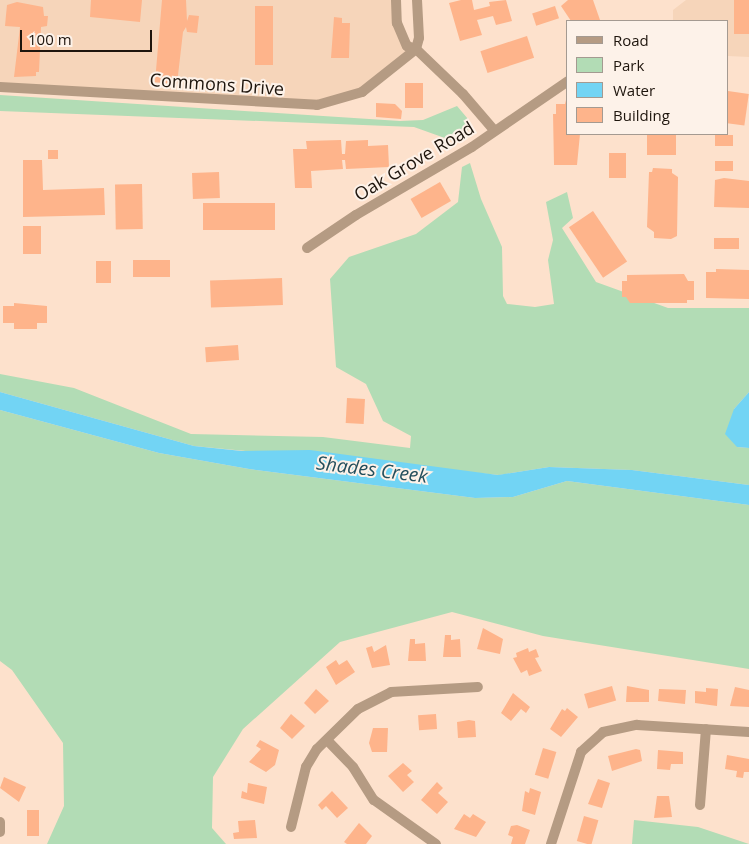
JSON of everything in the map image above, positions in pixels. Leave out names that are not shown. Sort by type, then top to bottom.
[{"type":"street","name":"Oak Grove Road","points":[[307,248],[494,130],[463,94],[416,49],[408,46],[397,22],[396,0]]},
{"type":"street","points":[[416,0],[419,38],[416,49]]},
{"type":"street","name":"Commons Drive","points":[[0,88],[317,104],[362,92],[416,49]]},
{"type":"street","points":[[494,130],[566,81]]},
{"type":"street","points":[[291,827],[301,776],[311,757],[358,708],[382,695],[400,691],[478,686]]},
{"type":"street","points":[[551,844],[578,760],[594,737],[623,725],[706,728],[749,732]]},
{"type":"street","points":[[700,806],[706,728]]},
{"type":"street","points":[[327,740],[353,767],[374,800],[436,844]]},
{"type":"street","points":[[0,822],[0,832]]},
{"type":"shaded area","points":[[0,0],[396,0],[397,23],[416,49],[378,82],[332,102],[0,87]]},
{"type":"shaded area","points":[[686,0],[749,0],[749,57],[729,56],[729,20],[673,20],[673,10]]},
{"type":"green space","points":[[0,95],[400,121],[423,120],[457,106],[468,119],[468,128],[466,135],[456,142],[414,127],[0,111]]},
{"type":"green space","points":[[470,163],[481,199],[502,247],[503,296],[507,304],[535,307],[554,304],[548,260],[553,240],[546,202],[567,192],[573,218],[562,228],[596,282],[668,308],[749,308],[749,392],[734,409],[737,447],[749,448],[749,485],[632,470],[549,467],[499,475],[194,446],[0,392],[0,374],[74,388],[191,434],[323,437],[410,448],[411,436],[383,421],[366,384],[336,367],[330,279],[349,257],[416,234],[458,202],[462,167]]},
{"type":"green space","points":[[0,410],[159,453],[249,469],[475,498],[513,497],[567,481],[749,505],[749,669],[543,636],[452,612],[340,642],[243,729],[213,777],[212,828],[226,844],[47,844],[64,806],[63,743],[12,670],[0,661]]},
{"type":"green space","points":[[634,820],[698,827],[749,844],[632,844]]},
{"type":"water","name":"Shades Creek","points":[[0,392],[194,446],[242,451],[310,450],[498,475],[549,467],[632,470],[749,485],[749,505],[567,481],[513,497],[475,498],[249,469],[159,453],[0,410]]},
{"type":"water","points":[[749,392],[749,448],[737,447],[725,434],[734,409]]},
{"type":"building","points":[[91,0],[142,0],[140,22],[90,17]]},
{"type":"building","points":[[162,0],[186,0],[187,21],[189,15],[199,16],[197,33],[187,32],[186,27],[183,32],[177,84],[155,82]]},
{"type":"building","points":[[472,0],[474,10],[490,6],[489,2],[506,0],[512,21],[496,25],[493,16],[477,20],[482,35],[460,41],[449,3]]},
{"type":"building","points":[[568,0],[593,0],[600,20],[570,20],[561,6]]},
{"type":"building","points":[[734,0],[749,0],[749,34],[734,34]]},
{"type":"building","points":[[17,2],[43,7],[44,16],[48,16],[47,26],[41,27],[39,72],[36,72],[36,76],[14,77],[20,27],[5,26],[7,5]]},
{"type":"building","points":[[255,6],[273,6],[273,65],[255,65]]},
{"type":"building","points":[[555,6],[559,18],[536,26],[532,13]]},
{"type":"building","points":[[334,17],[342,18],[342,23],[350,23],[349,58],[331,58]]},
{"type":"building","points":[[527,36],[534,58],[488,73],[480,51]]},
{"type":"building","points":[[405,83],[423,83],[423,108],[405,108]]},
{"type":"building","points":[[729,91],[749,94],[744,126],[729,123]]},
{"type":"building","points":[[566,100],[566,135],[580,135],[577,165],[554,165],[553,114],[556,114],[556,104],[565,104]]},
{"type":"building","points":[[376,103],[395,104],[402,111],[401,119],[376,117]]},
{"type":"building","points":[[647,135],[676,135],[676,155],[647,155]]},
{"type":"building","points":[[715,135],[733,135],[733,146],[715,146]]},
{"type":"building","points":[[341,140],[342,154],[345,154],[346,141],[368,140],[368,146],[388,145],[389,167],[346,169],[345,160],[342,160],[343,169],[311,171],[312,188],[295,188],[293,149],[307,149],[306,141]]},
{"type":"building","points":[[48,150],[58,150],[58,159],[48,159]]},
{"type":"building","points":[[609,153],[626,153],[626,178],[609,178]]},
{"type":"building","points":[[23,160],[42,160],[43,190],[104,188],[105,215],[23,217]]},
{"type":"building","points":[[715,161],[733,161],[733,171],[715,171]]},
{"type":"building","points":[[653,168],[672,169],[672,173],[678,177],[677,236],[671,239],[654,238],[654,232],[647,227],[649,172],[652,172]]},
{"type":"building","points":[[219,172],[220,198],[193,199],[192,173]]},
{"type":"building","points":[[724,178],[749,181],[749,208],[714,207],[715,180]]},
{"type":"building","points":[[440,182],[451,201],[422,218],[411,199]]},
{"type":"building","points":[[115,184],[142,184],[143,229],[116,229]]},
{"type":"building","points":[[203,203],[275,203],[275,230],[203,230]]},
{"type":"building","points":[[593,211],[627,262],[603,278],[569,227]]},
{"type":"building","points":[[23,226],[41,226],[41,254],[23,254]]},
{"type":"building","points":[[714,238],[739,238],[739,249],[714,249]]},
{"type":"building","points":[[133,260],[170,260],[170,277],[133,277]]},
{"type":"building","points":[[96,261],[111,261],[111,283],[96,283]]},
{"type":"building","points":[[716,269],[749,270],[749,299],[706,298],[706,272],[716,272]]},
{"type":"building","points":[[684,274],[688,281],[694,281],[694,300],[687,300],[687,303],[630,303],[626,297],[622,297],[622,281],[627,281],[627,275]]},
{"type":"building","points":[[282,278],[283,305],[211,307],[210,281]]},
{"type":"building","points":[[14,303],[47,306],[47,323],[37,323],[37,329],[14,329],[14,323],[3,323],[3,306],[14,306]]},
{"type":"building","points":[[238,345],[239,360],[206,362],[205,347]]},
{"type":"building","points":[[347,398],[365,399],[364,424],[346,423]]},
{"type":"building","points":[[483,628],[503,639],[500,654],[477,649]]},
{"type":"building","points":[[445,635],[451,635],[451,640],[460,639],[461,657],[443,657]]},
{"type":"building","points":[[410,639],[415,639],[415,644],[425,643],[426,661],[408,661]]},
{"type":"building","points":[[386,645],[390,665],[372,668],[366,648],[372,646],[374,652]]},
{"type":"building","points":[[528,648],[529,652],[536,649],[539,657],[535,658],[542,671],[529,676],[527,670],[521,673],[513,658],[517,657],[516,653]]},
{"type":"building","points":[[336,660],[339,665],[347,660],[355,672],[336,685],[326,667]]},
{"type":"building","points":[[612,686],[616,700],[588,708],[584,694]]},
{"type":"building","points":[[627,686],[649,690],[649,702],[626,702]]},
{"type":"building","points":[[735,687],[749,690],[749,707],[730,706]]},
{"type":"building","points":[[706,688],[718,689],[717,706],[695,703],[695,691],[706,692]]},
{"type":"building","points":[[316,689],[329,701],[315,714],[304,703]]},
{"type":"building","points":[[659,689],[686,690],[685,704],[658,701]]},
{"type":"building","points":[[513,693],[530,707],[526,713],[521,709],[511,721],[501,713]]},
{"type":"building","points":[[567,708],[578,717],[561,737],[550,729],[562,709],[565,711]]},
{"type":"building","points":[[291,714],[305,726],[292,739],[280,728]]},
{"type":"building","points":[[436,714],[437,729],[419,730],[418,715]]},
{"type":"building","points":[[475,721],[476,737],[458,738],[457,722]]},
{"type":"building","points":[[373,728],[388,728],[387,752],[372,752],[369,743]]},
{"type":"building","points":[[260,740],[279,750],[275,765],[266,772],[249,762],[261,749],[256,746]]},
{"type":"building","points":[[543,748],[556,752],[548,779],[535,775]]},
{"type":"building","points":[[636,749],[640,750],[642,761],[612,771],[608,756]]},
{"type":"building","points":[[658,750],[683,752],[683,764],[671,764],[670,770],[657,769]]},
{"type":"building","points":[[727,755],[749,759],[749,772],[744,772],[743,778],[736,777],[737,771],[725,769]]},
{"type":"building","points":[[403,763],[412,771],[407,775],[414,782],[403,792],[388,776]]},
{"type":"building","points":[[4,777],[26,787],[19,802],[0,788]]},
{"type":"building","points":[[598,779],[610,783],[602,808],[588,804]]},
{"type":"building","points":[[437,782],[443,788],[438,793],[448,802],[437,814],[421,800]]},
{"type":"building","points":[[248,783],[267,787],[264,804],[241,798],[242,791],[247,793]]},
{"type":"building","points":[[530,788],[541,792],[535,815],[522,811],[525,791],[529,793]]},
{"type":"building","points":[[332,791],[348,808],[337,818],[326,806],[322,810],[318,805]]},
{"type":"building","points":[[657,796],[669,796],[672,817],[654,818]]},
{"type":"building","points":[[27,810],[39,810],[39,836],[27,836]]},
{"type":"building","points":[[464,814],[470,818],[473,814],[486,822],[476,837],[454,829]]},
{"type":"building","points":[[584,816],[598,820],[592,844],[577,841]]},
{"type":"building","points":[[255,820],[257,838],[234,839],[233,833],[239,832],[238,821]]},
{"type":"building","points":[[359,823],[372,836],[366,844],[347,844],[344,842]]},
{"type":"building","points":[[517,825],[530,830],[525,844],[511,844],[513,837],[508,835],[511,826]]}]
